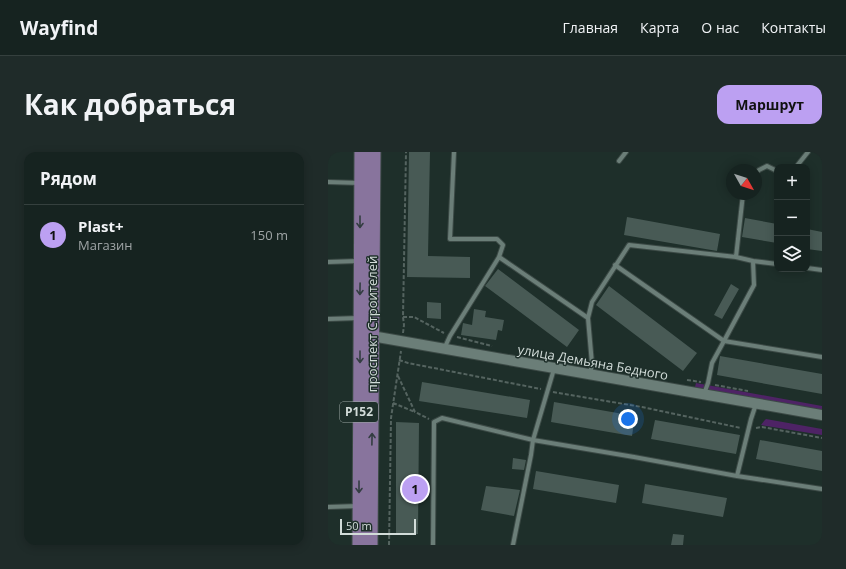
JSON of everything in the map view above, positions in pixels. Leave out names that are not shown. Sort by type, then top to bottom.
[{"type":"main road","name":"проспект Строителей","points":[[359,545],[361,152]]},
{"type":"main road","name":"проспект Строителей","points":[[371,545],[374,152]]},
{"type":"street","name":"улица Демьяна Бедного","points":[[360,334],[822,415]]},
{"type":"lane","points":[[444,349],[450,336],[499,256],[503,245],[497,239],[450,239],[454,152]]},
{"type":"lane","points":[[619,161],[626,152]]},
{"type":"lane","points":[[798,164],[808,152]]},
{"type":"lane","points":[[762,168],[767,166],[774,170]]},
{"type":"lane","points":[[328,182],[360,183]]},
{"type":"lane","points":[[736,257],[742,200]]},
{"type":"lane","points":[[590,374],[592,364],[588,318],[592,302],[629,245],[736,257],[774,264]]},
{"type":"lane","points":[[499,256],[588,318]]},
{"type":"lane","points":[[328,262],[360,261]]},
{"type":"lane","points":[[704,394],[712,363],[754,285],[753,261]]},
{"type":"lane","points":[[615,265],[724,341],[822,357]]},
{"type":"lane","points":[[810,268],[822,270]]},
{"type":"lane","points":[[328,319],[359,318]]},
{"type":"lane","points":[[513,545],[531,455],[532,440],[554,368]]},
{"type":"lane","points":[[737,476],[756,403]]},
{"type":"lane","points":[[433,545],[434,422],[442,418],[532,440],[737,476],[822,489]]},
{"type":"lane","points":[[328,507],[359,506]]},
{"type":"path","points":[[389,545],[391,418],[404,325],[406,152]]},
{"type":"path","points":[[403,316],[414,317],[450,336],[499,348]]},
{"type":"path","points":[[399,360],[547,391],[642,407],[749,429],[762,427],[822,438]]},
{"type":"path","points":[[397,375],[414,412]]},
{"type":"path","points":[[684,380],[754,392]]},
{"type":"path","points":[[394,403],[434,422]]},
{"type":"shaded area","points":[[696,383],[822,406],[822,414],[694,391]]},
{"type":"shaded area","points":[[766,419],[822,429],[822,435],[761,425]]},
{"type":"building","points":[[409,152],[430,152],[428,256],[470,257],[470,278],[407,277]]},
{"type":"building","points":[[627,217],[720,234],[717,251],[624,235]]},
{"type":"building","points":[[745,218],[774,223],[774,242],[742,237]]},
{"type":"building","points":[[810,230],[822,232],[822,251],[810,249]]},
{"type":"building","points":[[498,269],[579,330],[567,347],[485,286]]},
{"type":"building","points":[[731,284],[739,289],[722,319],[714,315]]},
{"type":"building","points":[[609,286],[697,353],[683,371],[596,305]]},
{"type":"building","points":[[427,302],[441,303],[441,319],[427,318]]},
{"type":"building","points":[[474,309],[486,311],[485,317],[504,320],[502,331],[498,330],[496,340],[461,335],[463,323],[472,325]]},
{"type":"building","points":[[720,356],[822,374],[822,394],[717,375]]},
{"type":"building","points":[[422,382],[530,400],[527,418],[419,401]]},
{"type":"building","points":[[554,402],[635,416],[632,436],[551,422]]},
{"type":"building","points":[[655,420],[740,435],[736,454],[651,439]]},
{"type":"building","points":[[396,422],[419,423],[418,534],[396,534]]},
{"type":"building","points":[[760,440],[822,451],[822,471],[756,459]]},
{"type":"building","points":[[513,458],[526,460],[524,470],[512,469]]},
{"type":"building","points":[[536,471],[619,485],[616,503],[533,489]]},
{"type":"building","points":[[645,484],[727,498],[723,517],[642,503]]},
{"type":"building","points":[[486,486],[520,490],[514,516],[481,510]]},
{"type":"building","points":[[673,534],[684,535],[683,545],[671,545]]},
{"type":"place","name":"Plast+","points":[[415,489]]}]
